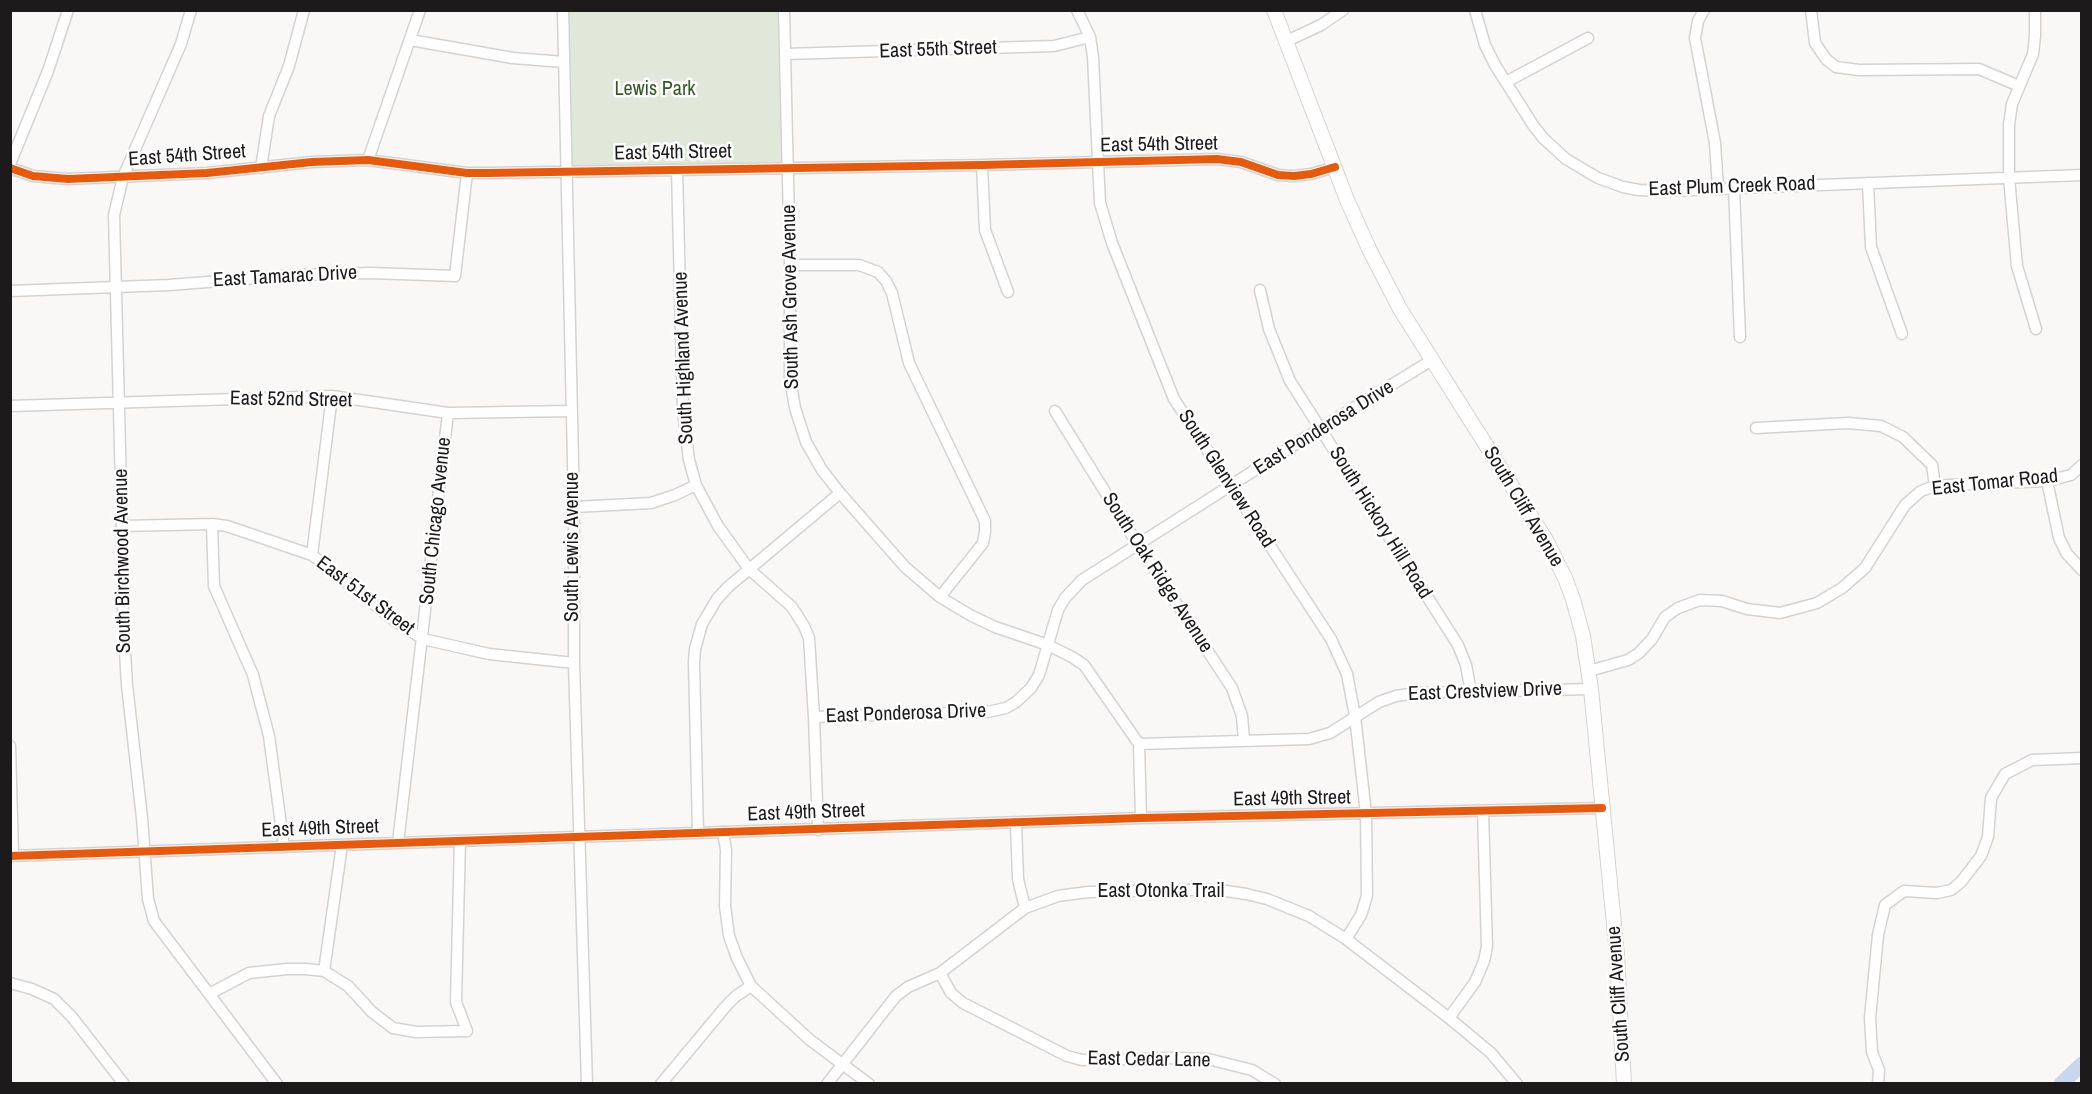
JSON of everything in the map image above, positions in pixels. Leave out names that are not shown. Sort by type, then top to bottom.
[{"type":"main road","name":"South Cliff Avenue","points":[[1274,10],[1370,251],[1400,309],[1556,559],[1578,615],[1591,689],[1616,944],[1624,1083]]},
{"type":"street","points":[[10,166],[48,71],[68,10]]},
{"type":"street","name":"South Birchwood Avenue","points":[[191,10],[181,44],[123,177],[114,215],[123,620],[127,685],[148,899],[154,921],[277,1083]]},
{"type":"street","points":[[261,168],[269,116],[289,66],[304,10]]},
{"type":"street","points":[[368,160],[420,10]]},
{"type":"street","name":"South Lewis Avenue","points":[[563,10],[574,507],[574,663],[587,1083]]},
{"type":"street","name":"South Ash Grove Avenue","points":[[784,10],[789,168],[790,378],[800,426],[812,454],[840,493],[905,567],[940,597],[961,610],[995,627],[1048,645],[1084,665],[1139,744]]},
{"type":"street","name":"South Glenview Road","points":[[1077,10],[1089,37],[1093,57],[1100,203],[1112,243],[1174,399],[1337,649],[1347,674],[1355,716],[1366,814],[1367,896],[1361,915],[1346,939]]},
{"type":"street","points":[[1287,41],[1321,25],[1343,10]]},
{"type":"street","name":"East Plum Creek Road","points":[[1474,10],[1485,45],[1543,138],[1566,159],[1610,183],[1639,190],[1664,191],[2082,175]]},
{"type":"street","points":[[1704,10],[1698,21],[1695,38],[1715,143],[1718,188]]},
{"type":"street","points":[[1811,10],[1815,43],[1826,59],[1836,67],[1859,70],[1979,69],[2019,86]]},
{"type":"street","points":[[2035,10],[2033,54],[2012,104],[2008,124],[2009,178],[2017,266],[2036,329]]},
{"type":"street","name":"East 55th Street","points":[[785,54],[1054,46],[1089,37]]},
{"type":"street","points":[[1506,82],[1588,38]]},
{"type":"street","points":[[410,40],[513,58],[564,62]]},
{"type":"street","name":"East 54th Street","points":[[10,166],[33,176],[54,178],[207,173],[312,162],[368,160],[467,173],[1217,159],[1241,162],[1278,176],[1311,174],[1335,167]]},
{"type":"street","points":[[982,165],[985,230],[1008,292]]},
{"type":"street","name":"South Highland Avenue","points":[[677,170],[684,423],[689,460],[696,485],[718,526],[748,569],[787,601],[804,626],[811,650],[818,830]]},
{"type":"street","name":"East Tamarac Drive","points":[[10,291],[169,285],[296,275],[360,273],[455,276],[467,173]]},
{"type":"street","points":[[1868,183],[1871,247],[1902,334]]},
{"type":"street","points":[[1734,188],[1740,337]]},
{"type":"street","points":[[790,264],[859,265],[878,272],[886,281],[892,294],[909,363],[985,521],[983,543],[940,597]]},
{"type":"street","name":"South Hickory Hill Road","points":[[1260,290],[1269,329],[1290,381],[1458,645],[1466,665],[1471,692]]},
{"type":"street","name":"East Ponderosa Drive","points":[[814,717],[987,712],[1006,708],[1023,698],[1039,675],[1058,610],[1074,587],[1082,580],[1432,360]]},
{"type":"street","points":[[312,555],[332,396]]},
{"type":"street","name":"East 52nd Street","points":[[10,406],[332,396],[448,413],[571,411]]},
{"type":"street","name":"South Oak Ridge Avenue","points":[[1055,411],[1138,545],[1232,688],[1242,716],[1244,740]]},
{"type":"street","name":"South Chicago Avenue","points":[[398,843],[448,413]]},
{"type":"street","points":[[1756,428],[1848,423],[1881,426],[1903,437],[1932,465],[1935,486]]},
{"type":"street","name":"East Tomar Road","points":[[1589,671],[1628,660],[1639,653],[1652,639],[1665,617],[1678,608],[1700,600],[1722,601],[1747,609],[1780,613],[1816,603],[1842,588],[1864,568],[1905,505],[1921,491],[1935,486],[2047,481],[2071,475],[2082,465]]},
{"type":"street","points":[[2047,481],[2060,538],[2067,554],[2082,570]]},
{"type":"street","points":[[574,507],[651,503],[696,485]]},
{"type":"street","points":[[698,832],[694,662],[702,624],[713,604],[728,587],[840,493]]},
{"type":"street","points":[[212,524],[214,586],[254,675],[269,736],[284,847]]},
{"type":"street","name":"East 51st Street","points":[[122,526],[212,524],[227,526],[312,555],[395,621],[423,639],[489,654],[574,663]]},
{"type":"street","name":"East Crestview Drive","points":[[1139,744],[1310,739],[1330,733],[1379,702],[1396,696],[1416,693],[1591,689]]},
{"type":"street","points":[[1139,744],[1141,818]]},
{"type":"street","points":[[10,746],[12,856]]},
{"type":"street","points":[[1878,1083],[1879,1070],[1872,1052],[1870,1018],[1878,935],[1885,905],[1904,891],[1937,893],[1951,890],[1960,882],[1981,856],[1988,837],[1991,798],[2005,774],[2032,760],[2082,759]]},
{"type":"street","name":"East 49th Street","points":[[12,856],[1141,818],[1602,808]]},
{"type":"street","points":[[1449,1018],[1475,982],[1487,947],[1483,811]]},
{"type":"street","points":[[1016,823],[1018,879],[1025,908]]},
{"type":"street","points":[[723,832],[726,850],[724,906],[729,936],[751,986],[802,1034],[870,1083]]},
{"type":"street","points":[[209,994],[249,974],[287,969],[324,971],[348,986],[372,1012],[393,1028],[416,1032],[467,1031],[456,1002],[460,841]]},
{"type":"street","points":[[324,971],[342,845]]},
{"type":"street","name":"East Otonka Trail","points":[[827,1083],[896,996],[908,987],[940,973],[1025,908],[1058,896],[1088,892],[1220,890],[1267,899],[1295,910],[1346,939],[1491,1053],[1517,1083]]},
{"type":"street","name":"East Cedar Lane","points":[[940,973],[951,993],[963,1003],[1067,1056],[1082,1060],[1208,1059],[1252,1070],[1275,1083]]},
{"type":"street","points":[[10,983],[32,989],[54,999],[72,1017],[124,1083]]},
{"type":"street","points":[[662,1083],[726,1006],[751,986]]},
{"type":"green space","name":"Lewis Park","points":[[563,11],[784,11],[788,168],[566,171]]},
{"type":"waterway","points":[[2061,1084],[2082,1064]]},
{"type":"cycle path","points":[[10,168],[33,176],[68,179],[207,173],[312,162],[368,160],[467,173],[1217,159],[1241,162],[1278,175],[1311,174],[1335,167]]},
{"type":"cycle path","points":[[10,856],[1141,818],[1602,808]]}]
